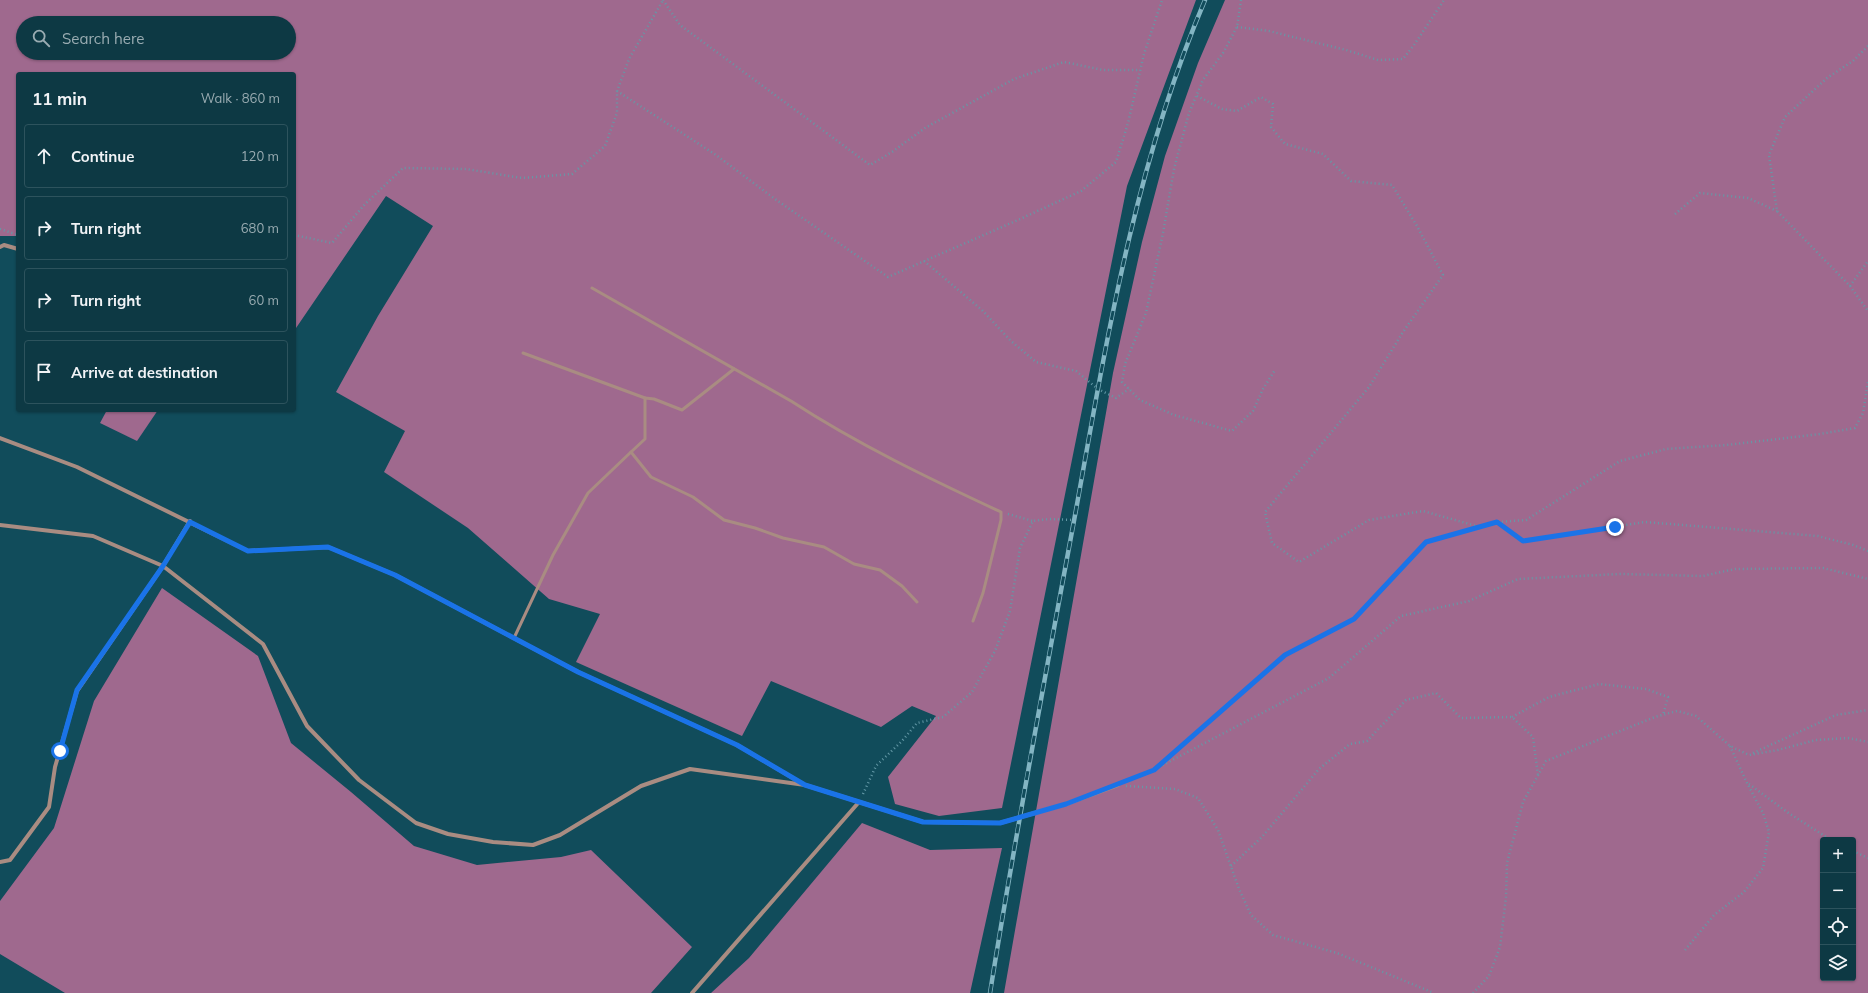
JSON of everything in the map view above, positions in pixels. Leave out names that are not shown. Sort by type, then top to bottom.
[{"type":"street","points":[[0,247],[4,246],[16,249]]},
{"type":"street","points":[[0,438],[77,466],[248,551],[328,547],[395,575],[578,672],[737,745],[805,785]]},
{"type":"street","points":[[0,862],[10,860],[49,807],[55,767],[77,690],[163,566],[190,522]]},
{"type":"street","points":[[0,525],[93,536],[163,566],[262,644],[307,726],[359,780],[416,823],[448,834],[493,842],[533,845],[560,835],[641,786],[690,769],[805,785],[923,822],[1000,823],[1066,804],[1118,785]]},
{"type":"street","points":[[692,993],[859,802]]},
{"type":"lane","points":[[592,288],[844,432],[943,485],[1001,512],[1001,520],[983,593],[973,621]]},
{"type":"lane","points":[[523,353],[682,410],[734,369]]},
{"type":"lane","points":[[514,638],[554,555],[588,493],[645,439],[645,398]]},
{"type":"lane","points":[[631,452],[651,477],[693,497],[724,520],[755,528],[783,538],[824,547],[854,564],[880,570],[902,586],[917,602]]},
{"type":"path","points":[[296,235],[332,243],[365,204],[403,168],[466,170],[522,178],[572,174],[605,146],[617,113],[617,91],[629,59],[663,0],[680,25],[870,165],[892,152],[925,128],[1014,79],[1064,62],[1103,70],[1140,70]]},
{"type":"path","points":[[617,91],[716,155],[775,199],[888,277],[1081,191],[1116,162],[1128,123],[1140,70],[1162,0]]},
{"type":"path","points":[[1241,0],[1238,27],[1223,53],[1203,80],[1189,113],[1174,169],[1164,233],[1146,313],[1125,364],[1122,382],[1140,400],[1174,415],[1232,431],[1253,411],[1263,389],[1275,370]]},
{"type":"path","points":[[1238,27],[1269,31],[1346,50],[1378,60],[1403,59],[1444,0]]},
{"type":"path","points":[[1777,211],[1769,155],[1785,117],[1827,78],[1853,61],[1868,46]]},
{"type":"path","points":[[1196,96],[1222,109],[1237,111],[1261,98],[1273,104],[1270,127],[1285,144],[1323,154],[1351,181],[1392,185],[1417,226],[1443,275],[1403,332],[1369,387],[1265,512],[1272,543],[1299,562],[1369,520],[1423,510],[1480,527]]},
{"type":"path","points":[[1675,214],[1700,193],[1748,198],[1777,211],[1850,286],[1868,311]]},
{"type":"path","points":[[0,229],[16,234]]},
{"type":"path","points":[[924,261],[982,310],[1011,341],[1036,362],[1076,370],[1098,389],[1116,398],[1129,389]]},
{"type":"path","points":[[1850,286],[1868,261]]},
{"type":"path","points":[[1154,770],[1285,655],[1354,619],[1426,542],[1497,522],[1526,520],[1620,461],[1666,448],[1727,445],[1820,434],[1855,428],[1863,413],[1868,382]]},
{"type":"path","points":[[1001,512],[1033,521],[1049,519],[1074,520]]},
{"type":"path","points":[[859,802],[876,766],[902,741],[917,723],[943,717],[972,692],[995,651],[1010,611],[1020,548],[1033,521]]},
{"type":"path","points":[[1497,522],[1523,541],[1645,522],[1818,536],[1853,545],[1868,551]]},
{"type":"path","points":[[1118,785],[1154,770],[1329,678],[1401,616],[1470,601],[1518,579],[1620,574],[1704,576],[1735,569],[1823,568],[1868,578]]},
{"type":"path","points":[[1231,866],[1262,837],[1319,769],[1350,744],[1367,741],[1406,700],[1436,693],[1461,718],[1512,718],[1549,697],[1599,684],[1646,689],[1668,697],[1663,715]]},
{"type":"path","points":[[1749,755],[1836,715],[1868,710]]},
{"type":"path","points":[[1473,993],[1489,976],[1500,947],[1506,897],[1507,863],[1523,802],[1546,761],[1663,715],[1677,711],[1696,716],[1730,746],[1749,755],[1778,750],[1816,740],[1848,738],[1868,742]]},
{"type":"path","points":[[1512,718],[1533,737],[1538,775]]},
{"type":"path","points":[[1685,950],[1714,915],[1744,892],[1763,868],[1769,832],[1763,813],[1730,746]]},
{"type":"path","points":[[1747,783],[1787,812],[1826,837]]},
{"type":"path","points":[[1118,785],[1175,789],[1198,798],[1218,830],[1251,915],[1273,935],[1337,953],[1434,993]]},
{"type":"path","points":[[1856,852],[1868,858]]},
{"type":"shaded area","points":[[0,0],[1196,0],[1127,186],[1002,808],[939,816],[895,804],[888,777],[936,716],[912,706],[881,727],[771,681],[742,736],[576,662],[600,614],[549,599],[468,528],[384,472],[405,431],[336,392],[378,316],[433,226],[386,196],[296,328],[296,72],[16,72],[16,236],[0,236]]},
{"type":"shaded area","points":[[1225,0],[1868,0],[1868,993],[1004,993],[1113,373],[1142,242],[1165,156],[1198,63]]},
{"type":"shaded area","points":[[106,412],[157,412],[137,441],[100,423]]},
{"type":"shaded area","points":[[162,588],[258,656],[291,743],[414,846],[477,865],[561,857],[591,850],[692,947],[651,993],[65,993],[0,954],[0,901],[54,828],[94,701]]},
{"type":"shaded area","points":[[862,823],[930,850],[1002,848],[970,993],[711,993],[749,958]]},
{"type":"railway","points":[[990,993],[1010,872],[1112,315],[1142,187],[1160,124],[1181,61],[1205,0]]},
{"type":"route","points":[[60,751],[77,690],[163,566],[190,522],[248,551],[328,547],[395,575],[578,672],[737,745],[805,785],[923,822],[1000,823],[1066,804],[1154,770],[1285,655],[1354,619],[1426,542],[1497,522],[1523,541],[1615,527]]}]
